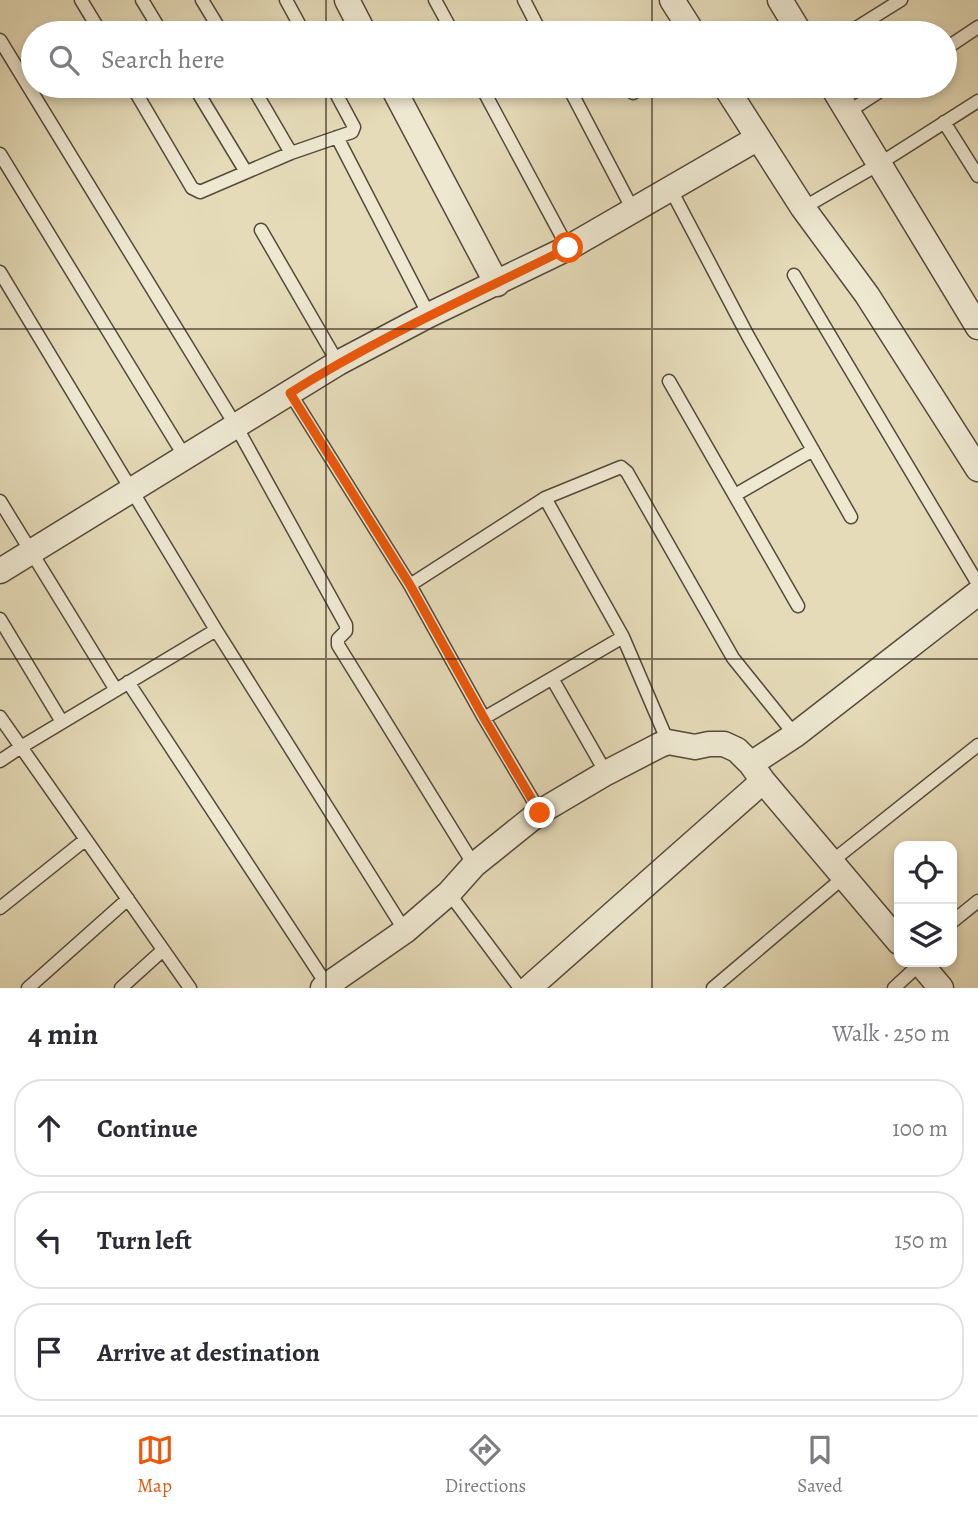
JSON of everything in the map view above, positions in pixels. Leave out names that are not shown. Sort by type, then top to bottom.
[{"type":"street","points":[[347,0],[358,21]]},
{"type":"street","points":[[672,0],[685,21]]},
{"type":"street","points":[[780,0],[793,21]]},
{"type":"street","points":[[398,98],[497,284]]},
{"type":"street","points":[[733,98],[803,208],[867,295],[978,469]]},
{"type":"street","points":[[839,98],[978,327]]},
{"type":"street","points":[[0,571],[338,363],[429,315],[568,248],[758,138]]},
{"type":"street","points":[[529,988],[795,735],[978,593]]},
{"type":"street","points":[[325,987],[405,931],[449,893],[474,864],[540,813],[606,773],[668,742],[695,747],[724,744],[737,750],[894,936]]},
{"type":"street","points":[[924,967],[941,988]]},
{"type":"lane","points":[[81,0],[94,21]]},
{"type":"lane","points":[[142,0],[155,21]]},
{"type":"lane","points":[[202,0],[215,21]]},
{"type":"lane","points":[[286,0],[297,21]]},
{"type":"lane","points":[[435,0],[446,21]]},
{"type":"lane","points":[[524,0],[535,21]]},
{"type":"lane","points":[[867,21],[901,0]]},
{"type":"lane","points":[[957,41],[978,27]]},
{"type":"lane","points":[[0,40],[21,74]]},
{"type":"lane","points":[[35,98],[236,426],[346,625],[346,631],[338,639],[338,645],[474,864]]},
{"type":"lane","points":[[139,98],[195,191],[200,192],[291,153],[352,132],[354,127],[338,98]]},
{"type":"lane","points":[[201,98],[246,172]]},
{"type":"lane","points":[[259,98],[291,153]]},
{"type":"lane","points":[[487,98],[568,248]]},
{"type":"lane","points":[[574,98],[633,210]]},
{"type":"lane","points":[[848,112],[870,98]]},
{"type":"lane","points":[[803,208],[880,164],[978,101]]},
{"type":"lane","points":[[944,122],[978,176]]},
{"type":"lane","points":[[337,137],[429,315]]},
{"type":"lane","points":[[0,154],[185,457]]},
{"type":"lane","points":[[670,188],[748,336],[851,517]]},
{"type":"lane","points":[[261,230],[338,363]]},
{"type":"lane","points":[[0,272],[216,630],[405,931]]},
{"type":"lane","points":[[794,275],[978,584]]},
{"type":"lane","points":[[669,381],[798,606]]},
{"type":"lane","points":[[290,393],[410,585],[540,813]]},
{"type":"lane","points":[[735,495],[813,450]]},
{"type":"lane","points":[[410,585],[545,498],[617,467],[625,468],[733,658],[795,735]]},
{"type":"lane","points":[[545,498],[623,637],[668,742]]},
{"type":"lane","points":[[0,501],[116,690]]},
{"type":"lane","points":[[0,619],[62,722]]},
{"type":"lane","points":[[0,761],[216,630]]},
{"type":"lane","points":[[484,718],[623,637]]},
{"type":"lane","points":[[553,680],[606,773]]},
{"type":"lane","points":[[128,682],[325,987]]},
{"type":"lane","points":[[0,717],[190,988]]},
{"type":"lane","points":[[713,988],[838,870],[978,745]]},
{"type":"lane","points":[[0,908],[85,840]]},
{"type":"lane","points":[[449,893],[520,988]]},
{"type":"lane","points":[[28,988],[128,899]]},
{"type":"lane","points":[[957,918],[978,901]]},
{"type":"lane","points":[[121,988],[163,950]]},
{"type":"lane","points":[[894,988],[915,967]]},
{"type":"route","points":[[540,813],[410,585],[290,393],[338,363],[429,315],[568,248]]}]
